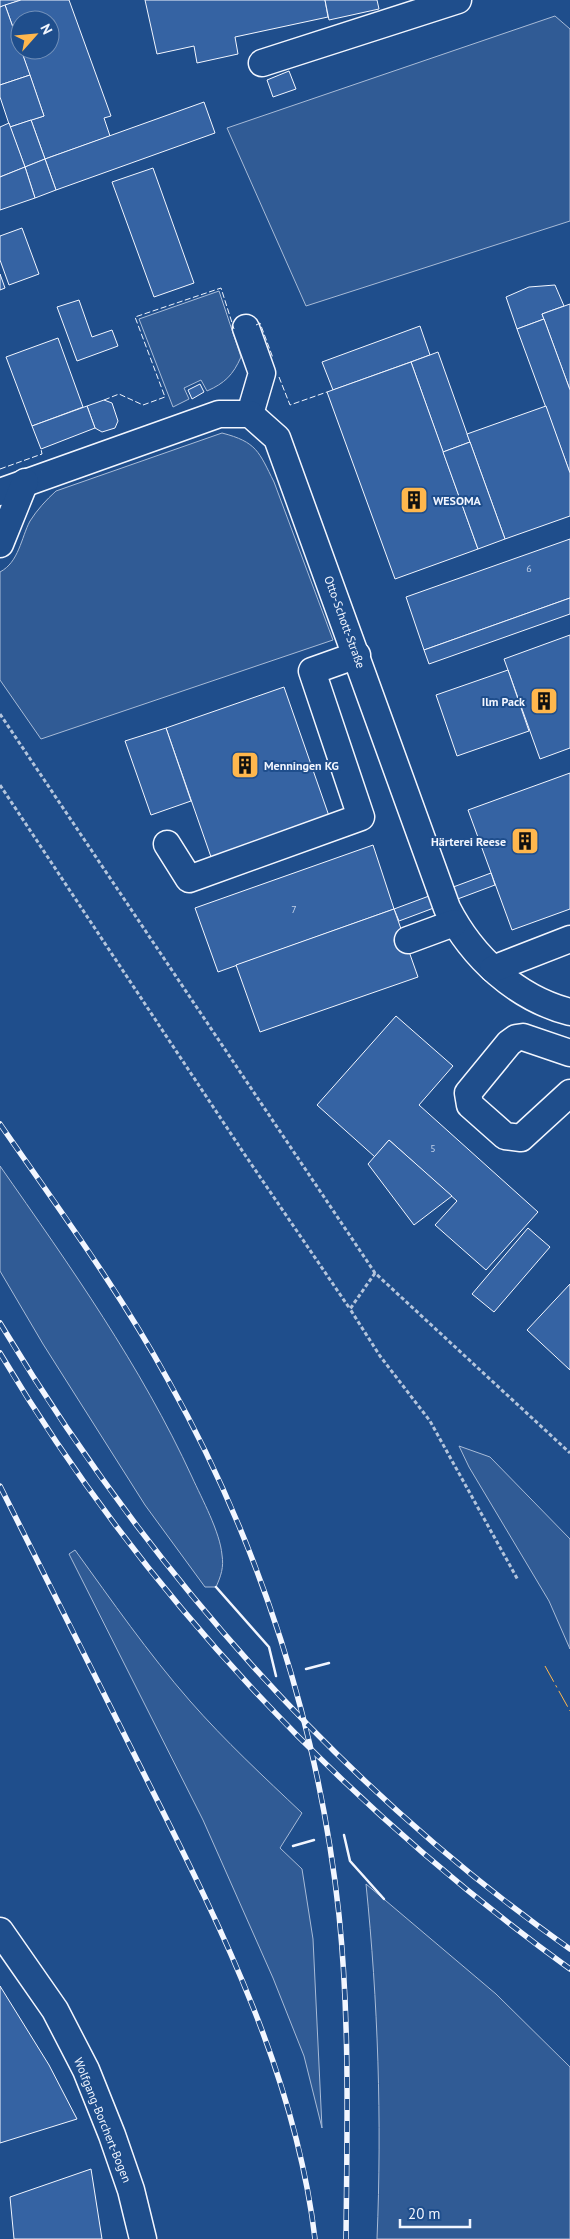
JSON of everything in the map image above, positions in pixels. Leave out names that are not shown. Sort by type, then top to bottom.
[{"type":"street","points":[[262,63],[458,0]]},
{"type":"street","points":[[0,492],[219,414],[250,414],[269,371],[246,328]]},
{"type":"street","name":"Otto-Schott-Straße","points":[[250,414],[277,438],[454,923],[482,959],[516,989],[570,1012]]},
{"type":"street","points":[[0,544],[25,482]]},
{"type":"street","points":[[167,844],[189,879],[361,817],[312,671],[357,655]]},
{"type":"street","points":[[408,940],[454,923]]},
{"type":"street","points":[[494,969],[570,939]]},
{"type":"street","points":[[570,1053],[523,1037],[516,1038],[509,1043],[468,1093],[468,1099],[470,1105],[506,1136],[522,1138],[570,1093]]},
{"type":"street","name":"Wolfgang-Borchert-Bogen","points":[[0,1931],[55,2010],[86,2070],[112,2135],[131,2190],[143,2239]]},
{"type":"path","points":[[0,714],[376,1273],[570,1453]]},
{"type":"path","points":[[0,785],[380,1356],[430,1421],[518,1580]]},
{"type":"path","points":[[350,1309],[376,1273]]},
{"type":"shaded area","points":[[555,16],[570,29],[570,221],[306,306],[227,128]]},
{"type":"shaded area","points":[[219,291],[241,357],[235,369],[219,385],[207,391],[201,380],[184,388],[189,399],[173,407],[139,319]]},
{"type":"shaded area","points":[[222,433],[234,436],[250,445],[256,450],[264,463],[274,482],[333,640],[41,739],[0,680],[0,572],[6,568],[15,556],[30,521],[56,491]]},
{"type":"shaded area","points":[[0,1166],[103,1317],[172,1436],[205,1505],[221,1546],[223,1564],[216,1587],[205,1587],[145,1505],[43,1344],[0,1271]]},
{"type":"shaded area","points":[[459,1446],[490,1457],[570,1539],[570,1649],[549,1601],[469,1467]]},
{"type":"shaded area","points":[[75,1550],[145,1646],[190,1701],[231,1745],[302,1813],[280,1848],[302,1869],[313,1939],[322,2128],[304,2056],[273,1978],[203,1820],[69,1554]]},
{"type":"shaded area","points":[[366,1884],[496,1994],[570,2067],[570,2239],[377,2239],[378,2061]]},
{"type":"building","points":[[0,0],[21,0],[0,7]]},
{"type":"building","points":[[21,0],[69,0],[111,116],[104,118],[110,136],[45,159],[31,120],[44,116],[24,60],[60,60],[60,10],[10,10],[10,19],[5,5]]},
{"type":"building","points":[[145,0],[325,0],[328,17],[235,37],[238,54],[197,63],[194,46],[157,54]]},
{"type":"building","points":[[325,0],[377,0],[379,9],[329,20]]},
{"type":"building","points":[[5,5],[10,19],[10,60],[25,60],[30,75],[0,85],[0,7]]},
{"type":"building","points":[[289,71],[296,89],[273,97],[267,80]]},
{"type":"building","points":[[30,75],[44,116],[10,127],[0,97],[0,85]]},
{"type":"building","points":[[204,102],[215,133],[56,190],[45,159]]},
{"type":"building","points":[[31,120],[45,159],[25,167],[10,127]]},
{"type":"building","points":[[9,123],[25,167],[0,177],[0,127]]},
{"type":"building","points":[[45,159],[56,190],[35,198],[25,167]]},
{"type":"building","points":[[25,167],[35,198],[0,210],[0,177]]},
{"type":"building","points":[[153,168],[194,283],[154,297],[112,182]]},
{"type":"building","points":[[22,228],[39,274],[9,285],[0,260],[0,236]]},
{"type":"building","points":[[0,274],[5,288],[0,290]]},
{"type":"building","points":[[555,285],[564,306],[542,314],[544,319],[517,329],[506,297],[529,287]]},
{"type":"building","points":[[79,300],[92,337],[112,330],[118,346],[77,361],[57,307]]},
{"type":"building","points":[[570,304],[570,390],[542,314]]},
{"type":"building","points":[[544,319],[570,390],[570,473],[517,329]]},
{"type":"building","points":[[420,326],[430,355],[333,390],[322,362]]},
{"type":"building","points":[[58,338],[83,407],[32,426],[6,357]]},
{"type":"building","points":[[438,352],[470,442],[443,452],[411,362]]},
{"type":"building","name":"WESOMA","points":[[411,362],[478,549],[395,579],[327,392]]},
{"type":"building","points":[[200,384],[204,392],[192,399],[188,390]]},
{"type":"building","points":[[104,400],[112,403],[118,421],[115,428],[102,432],[95,428],[87,406]]},
{"type":"building","points":[[87,406],[95,428],[41,449],[32,426]]},
{"type":"building","points":[[546,406],[570,473],[570,516],[505,539],[467,434]]},
{"type":"building","points":[[470,442],[505,539],[478,549],[443,452]]},
{"type":"building","points":[[570,539],[570,598],[424,650],[406,597]]},
{"type":"building","points":[[570,598],[570,614],[429,664],[424,650]]},
{"type":"building","name":"Ilm Pack","points":[[570,635],[570,748],[540,759],[504,659]]},
{"type":"building","points":[[508,670],[529,731],[457,756],[436,695]]},
{"type":"building","name":"Menningen KG","points":[[284,687],[329,816],[211,857],[166,728]]},
{"type":"building","points":[[166,728],[191,801],[151,815],[125,741]]},
{"type":"building","name":"Härterei Reese","points":[[570,773],[570,909],[512,930],[468,810]]},
{"type":"building","points":[[373,845],[394,909],[218,972],[195,908]]},
{"type":"building","points":[[491,873],[495,885],[399,921],[394,909]]},
{"type":"building","points":[[394,909],[418,977],[260,1032],[236,965]]},
{"type":"building","points":[[396,1016],[453,1066],[419,1105],[538,1212],[486,1270],[435,1225],[457,1201],[389,1140],[375,1157],[317,1105]]},
{"type":"building","points":[[389,1140],[452,1196],[414,1225],[368,1164]]},
{"type":"building","points":[[528,1228],[550,1247],[494,1312],[472,1294]]},
{"type":"building","points":[[570,1284],[570,1370],[527,1330]]},
{"type":"building","points":[[0,1986],[49,2065],[77,2119],[0,2143]]},
{"type":"building","points":[[91,2169],[102,2239],[14,2239],[10,2197]]},
{"type":"railway","points":[[0,1124],[109,1282],[168,1380],[201,1442],[231,1506],[257,1572],[280,1639],[300,1707],[317,1776],[330,1845],[339,1915],[346,2036],[346,2239]]},
{"type":"railway","points":[[0,1323],[57,1413],[118,1500],[183,1585],[252,1666],[326,1743],[403,1816],[485,1885],[570,1949]]},
{"type":"railway","points":[[0,1353],[56,1442],[118,1528],[184,1611],[254,1690],[327,1765],[405,1837],[486,1905],[570,1969]]},
{"type":"railway","points":[[0,1486],[178,1842],[230,1951],[274,2063],[305,2179],[315,2239]]},
{"type":"fence","points":[[104,400],[119,394],[143,405],[165,397],[135,317],[221,288],[234,329]]},
{"type":"fence","points":[[256,325],[260,323],[273,358]]},
{"type":"fence","points":[[279,377],[290,405],[327,392]]},
{"type":"fence","points":[[0,469],[42,454],[41,449]]},
{"type":"wall","points":[[216,1587],[269,1647],[276,1676]]},
{"type":"wall","points":[[306,1669],[329,1663]]},
{"type":"wall","points":[[344,1835],[350,1861],[384,1899]]},
{"type":"wall","points":[[293,1846],[314,1840]]},
{"type":"power","points":[[545,1666],[570,1711]]},
{"type":"place","name":"WESOMA","points":[[414,500]]},
{"type":"place","name":"Ilm Pack","points":[[544,701]]},
{"type":"place","name":"Menningen KG","points":[[245,765]]},
{"type":"place","name":"Härterei Reese","points":[[525,841]]}]
